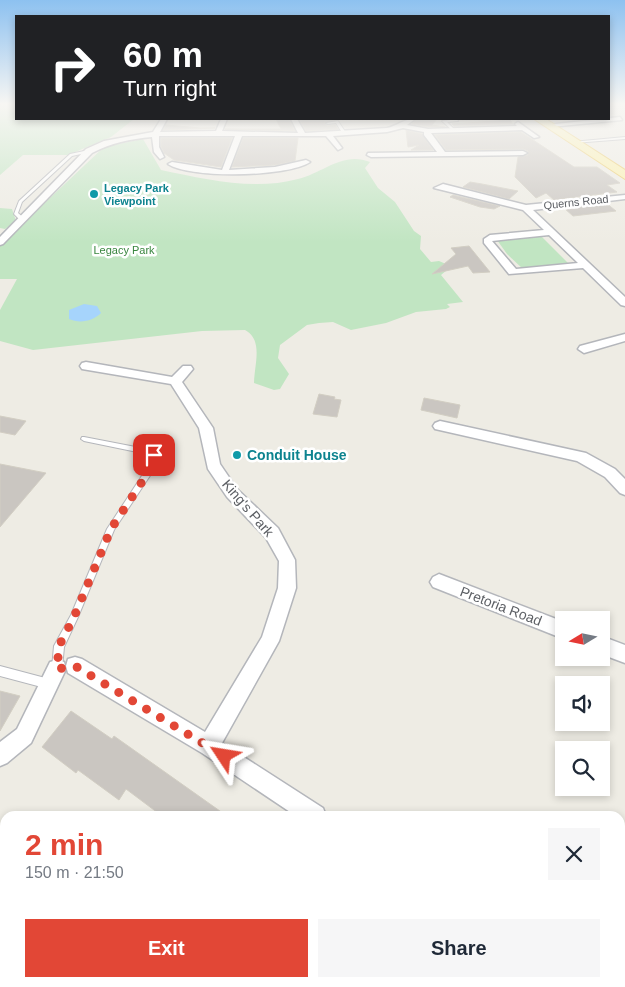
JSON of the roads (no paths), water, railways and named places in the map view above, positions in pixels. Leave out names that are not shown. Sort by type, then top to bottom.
[{"type":"main road","points":[[586,150],[625,175]]},
{"type":"street","points":[[0,242],[92,150]]},
{"type":"street","points":[[156,150],[160,157]]},
{"type":"street","points":[[225,171],[233,150]]},
{"type":"street","points":[[440,150],[443,154]]},
{"type":"street","points":[[371,155],[523,154]]},
{"type":"street","points":[[172,164],[193,170],[225,171],[276,170],[306,162]]},
{"type":"street","name":"Querns Road","points":[[438,188],[443,186],[526,208],[625,197]]},
{"type":"street","name":"Querns Road","points":[[526,208],[625,303]]},
{"type":"street","name":"Querns Road","points":[[551,232],[490,238],[486,241],[513,272],[585,265]]},
{"type":"street","points":[[592,347],[625,337]]},
{"type":"street","points":[[86,366],[175,381],[187,369]]},
{"type":"street","name":"King's Park","points":[[175,381],[206,428],[213,465],[232,493],[272,533],[287,560],[287,588],[270,641],[209,746]]},
{"type":"street","points":[[440,426],[478,427],[590,460],[610,473],[625,489]]},
{"type":"street","name":"Pretoria Road","points":[[439,582],[555,627]]},
{"type":"street","points":[[610,648],[625,654]]},
{"type":"street","points":[[0,756],[24,736],[60,673],[209,746],[307,811]]},
{"type":"lane","points":[[23,220],[16,213],[20,202],[71,156],[89,152]]},
{"type":"lane","points":[[0,671],[60,673],[59,646],[74,617],[111,529],[155,462],[154,455],[149,452],[84,439]]},
{"type":"water","points":[[84,304],[97,306],[101,313],[86,321],[69,319],[69,310]]},
{"type":"place","name":"Legacy Park Viewpoint","points":[[94,194]]},
{"type":"place","name":"Conduit House","points":[[237,455]]},
{"type":"park label","name":"Legacy Park","points":[[124,250]]}]
